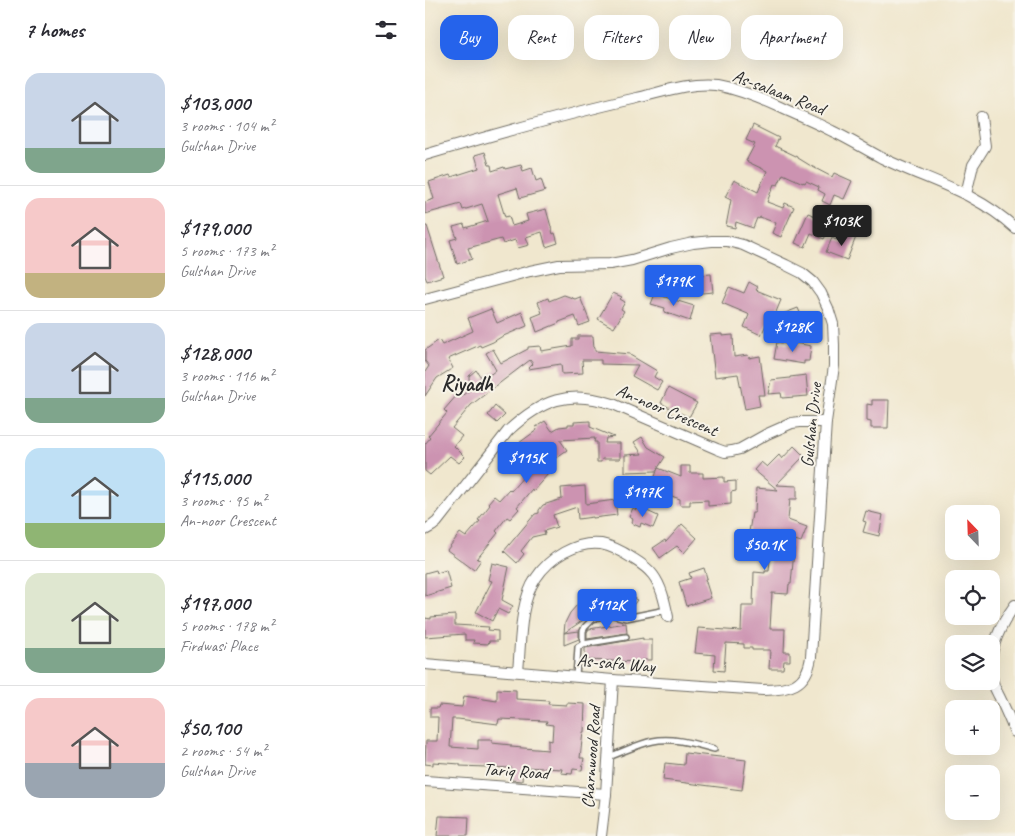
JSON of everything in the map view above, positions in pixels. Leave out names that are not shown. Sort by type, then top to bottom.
[{"type":"street","name":"As-salaam Road","points":[[425,155],[618,102],[697,85],[715,85],[763,100],[832,130],[889,161],[977,199],[1015,228]]},
{"type":"street","points":[[966,194],[973,164],[985,146],[981,117]]},
{"type":"street","name":"Gulshan Drive","points":[[425,299],[530,270],[559,265],[610,264],[632,260],[693,243],[727,241],[743,245],[786,264],[813,282],[821,293],[833,324],[834,366],[826,422],[811,657],[810,665],[802,679]]},
{"type":"street","name":"An-noor Crescent","points":[[425,530],[437,522],[508,431],[536,408],[556,400],[570,397],[601,399],[725,452],[740,449],[792,423],[826,422]]},
{"type":"street","points":[[518,671],[525,607],[530,587],[545,566],[566,551],[586,545],[603,545],[624,553],[642,564],[659,585],[668,614]]},
{"type":"street","points":[[1015,606],[1008,615],[999,634],[992,653],[991,666],[993,682],[1015,732]]},
{"type":"street","name":"As-safa Way","points":[[425,664],[613,680],[763,690],[787,688],[802,679]]},
{"type":"street","name":"Charnwood Road","points":[[601,836],[606,794],[613,680]]},
{"type":"street","name":"Tariq Road","points":[[425,781],[606,794]]},
{"type":"lane","points":[[583,644],[583,631],[593,619],[610,614],[626,618],[668,614]]},
{"type":"lane","points":[[576,677],[578,647],[583,644],[626,637]]},
{"type":"lane","points":[[608,757],[651,741],[659,740],[688,742],[714,749]]},
{"type":"building","points":[[753,125],[779,138],[775,146],[832,177],[834,173],[852,181],[844,199],[834,195],[830,205],[822,201],[825,194],[818,190],[819,187],[806,181],[803,183],[783,174],[778,185],[774,184],[767,202],[783,208],[785,203],[794,207],[781,237],[772,233],[776,223],[760,217],[759,219],[757,218],[753,228],[736,222],[735,228],[726,226],[731,200],[725,197],[734,180],[758,192],[767,171],[746,161],[755,144],[746,140]]},
{"type":"building","points":[[485,152],[492,171],[521,165],[523,171],[532,168],[536,181],[541,179],[545,191],[520,198],[517,188],[498,194],[505,217],[509,216],[512,226],[528,221],[526,214],[546,209],[553,234],[555,233],[558,243],[546,247],[542,232],[526,237],[529,245],[518,248],[515,240],[503,244],[501,239],[468,248],[472,259],[457,264],[450,240],[457,238],[453,227],[464,224],[465,228],[488,221],[482,204],[463,210],[461,204],[425,214],[425,202],[434,199],[429,182],[479,168],[475,155]]},
{"type":"building","points":[[808,213],[832,223],[824,239],[811,233],[805,247],[795,243]]},
{"type":"building","points":[[425,226],[427,226],[443,276],[427,281],[425,276]]},
{"type":"building","points":[[850,232],[856,237],[847,260],[826,252],[832,238],[844,243],[846,234]]},
{"type":"building","points":[[687,269],[688,276],[711,274],[713,292],[670,296],[668,273],[676,273],[675,270]]},
{"type":"building","points":[[749,282],[758,287],[756,290],[781,300],[771,324],[767,323],[761,335],[744,327],[748,314],[722,303],[729,287],[744,293]]},
{"type":"building","points":[[613,293],[622,297],[620,299],[625,302],[621,309],[624,311],[614,328],[598,319]]},
{"type":"building","points":[[655,294],[694,306],[690,321],[664,312],[665,308],[651,304]]},
{"type":"building","points":[[564,295],[575,299],[580,297],[590,322],[579,326],[575,316],[537,332],[532,317],[542,313],[538,302],[548,298],[549,301]]},
{"type":"building","points":[[798,308],[806,327],[787,334],[780,315]]},
{"type":"building","points":[[491,309],[497,323],[522,312],[527,326],[493,342],[481,347],[480,345],[448,359],[453,368],[437,378],[425,396],[425,372],[429,366],[425,361],[425,350],[439,340],[442,345],[473,331],[468,318]]},
{"type":"building","points":[[722,334],[722,336],[733,335],[734,357],[748,355],[749,358],[760,356],[765,395],[758,395],[760,406],[745,409],[738,374],[715,377],[710,335]]},
{"type":"building","points":[[578,336],[593,336],[595,351],[630,354],[657,371],[654,377],[662,382],[657,390],[632,376],[638,365],[601,364],[601,360],[582,360],[583,373],[562,374],[561,364],[528,369],[533,364],[530,360],[471,405],[452,428],[462,436],[454,446],[465,457],[459,463],[450,456],[430,475],[425,471],[425,444],[430,438],[428,436],[447,413],[444,410],[457,395],[460,397],[474,387],[469,376],[476,370],[483,380],[496,370],[486,353],[493,349],[501,363],[528,349],[528,347],[540,346],[541,351],[572,346],[572,339],[578,339]]},
{"type":"building","points":[[777,342],[792,345],[790,342],[811,346],[809,361],[804,361],[804,364],[774,359]]},
{"type":"building","points":[[806,375],[808,396],[782,398],[781,393],[768,394],[771,380]]},
{"type":"building","points":[[668,388],[697,403],[689,417],[680,413],[678,417],[668,412],[670,408],[661,403]]},
{"type":"building","points":[[872,400],[889,400],[888,428],[871,428],[871,422],[867,421],[867,404],[872,405]]},
{"type":"building","points":[[495,406],[505,415],[497,423],[488,415]]},
{"type":"building","points":[[545,421],[552,431],[559,427],[568,426],[568,424],[574,424],[574,422],[590,421],[590,427],[614,437],[606,438],[605,443],[620,443],[620,459],[602,459],[601,462],[597,462],[597,442],[594,442],[595,438],[560,440],[567,450],[541,468],[548,474],[533,491],[532,489],[510,519],[507,517],[496,531],[498,533],[477,559],[481,560],[474,570],[447,550],[460,533],[466,537],[480,521],[478,520],[490,505],[488,503],[494,496],[499,500],[509,489],[511,491],[538,460],[519,443],[537,430],[536,427]]},
{"type":"building","points":[[642,437],[648,447],[665,457],[656,471],[625,472],[625,455],[642,454],[634,442]]},
{"type":"building","points":[[794,446],[804,456],[776,485],[797,486],[797,499],[790,499],[788,520],[807,527],[801,542],[795,540],[791,584],[789,584],[788,594],[772,593],[770,629],[785,629],[784,652],[790,652],[790,661],[784,661],[783,669],[769,669],[770,650],[752,650],[752,648],[744,648],[744,644],[726,643],[724,671],[714,670],[715,655],[695,653],[698,628],[741,631],[742,606],[753,606],[754,572],[765,573],[765,571],[769,571],[772,536],[749,532],[752,513],[755,513],[756,488],[778,490],[754,470],[761,462],[767,467],[779,455],[782,459]]},
{"type":"building","points":[[681,466],[690,466],[690,473],[703,473],[703,478],[724,477],[724,482],[736,481],[736,491],[731,492],[731,504],[708,506],[708,500],[690,501],[690,505],[680,505],[680,499],[663,493],[665,489],[652,485],[658,468],[681,477]]},
{"type":"building","points":[[585,486],[586,504],[615,500],[617,515],[578,519],[577,507],[553,515],[557,527],[544,531],[545,534],[532,537],[521,551],[524,554],[517,563],[504,551],[535,514],[539,513],[543,505],[562,499],[561,488]]},
{"type":"building","points":[[638,507],[658,516],[653,528],[641,523],[640,527],[631,523],[633,519],[629,517],[633,508],[636,510]]},
{"type":"building","points":[[866,511],[883,515],[879,536],[863,532],[866,522],[863,521]]},
{"type":"building","points":[[682,524],[697,538],[684,553],[677,546],[660,558],[653,548],[665,540],[666,542]]},
{"type":"building","points":[[492,563],[509,567],[502,600],[513,606],[508,614],[498,609],[492,621],[476,612],[492,581],[488,580]]},
{"type":"building","points":[[704,568],[707,578],[705,579],[711,598],[686,606],[679,582],[691,578],[689,573]]},
{"type":"building","points":[[436,570],[437,573],[446,570],[451,588],[425,596],[425,573]]},
{"type":"building","points":[[617,592],[637,600],[627,613],[615,610],[602,610],[564,633],[565,623],[577,605],[595,594]]},
{"type":"building","points":[[455,615],[455,625],[489,627],[488,630],[498,631],[498,641],[489,641],[488,644],[473,643],[474,640],[465,640],[465,634],[425,637],[425,618],[431,619],[431,617]]},
{"type":"building","points":[[626,623],[627,633],[587,639],[589,629]]},
{"type":"building","points":[[579,631],[579,639],[564,645],[564,633]]},
{"type":"building","points":[[643,638],[643,640],[652,640],[652,660],[642,660],[642,662],[585,660],[585,648]]},
{"type":"building","points":[[497,689],[516,690],[516,699],[549,701],[548,704],[585,704],[584,732],[580,758],[584,758],[582,770],[573,769],[572,774],[561,773],[562,769],[523,767],[522,781],[511,780],[512,768],[460,766],[460,764],[433,762],[433,765],[425,764],[426,741],[437,741],[438,717],[430,717],[430,708],[438,708],[439,705],[462,707],[464,696],[497,701]],"holes":[[[452,719],[498,724],[499,719],[547,721],[546,724],[553,725],[552,741],[548,740],[548,750],[511,747],[511,745],[492,743],[492,740],[478,740],[478,749],[450,747]]]},
{"type":"building","points":[[685,753],[746,760],[742,790],[663,780],[665,763],[684,765]]},
{"type":"building","points":[[439,816],[469,817],[468,836],[437,836]]},
{"type":"district","name":"Riyadh","points":[[467,384]]}]
